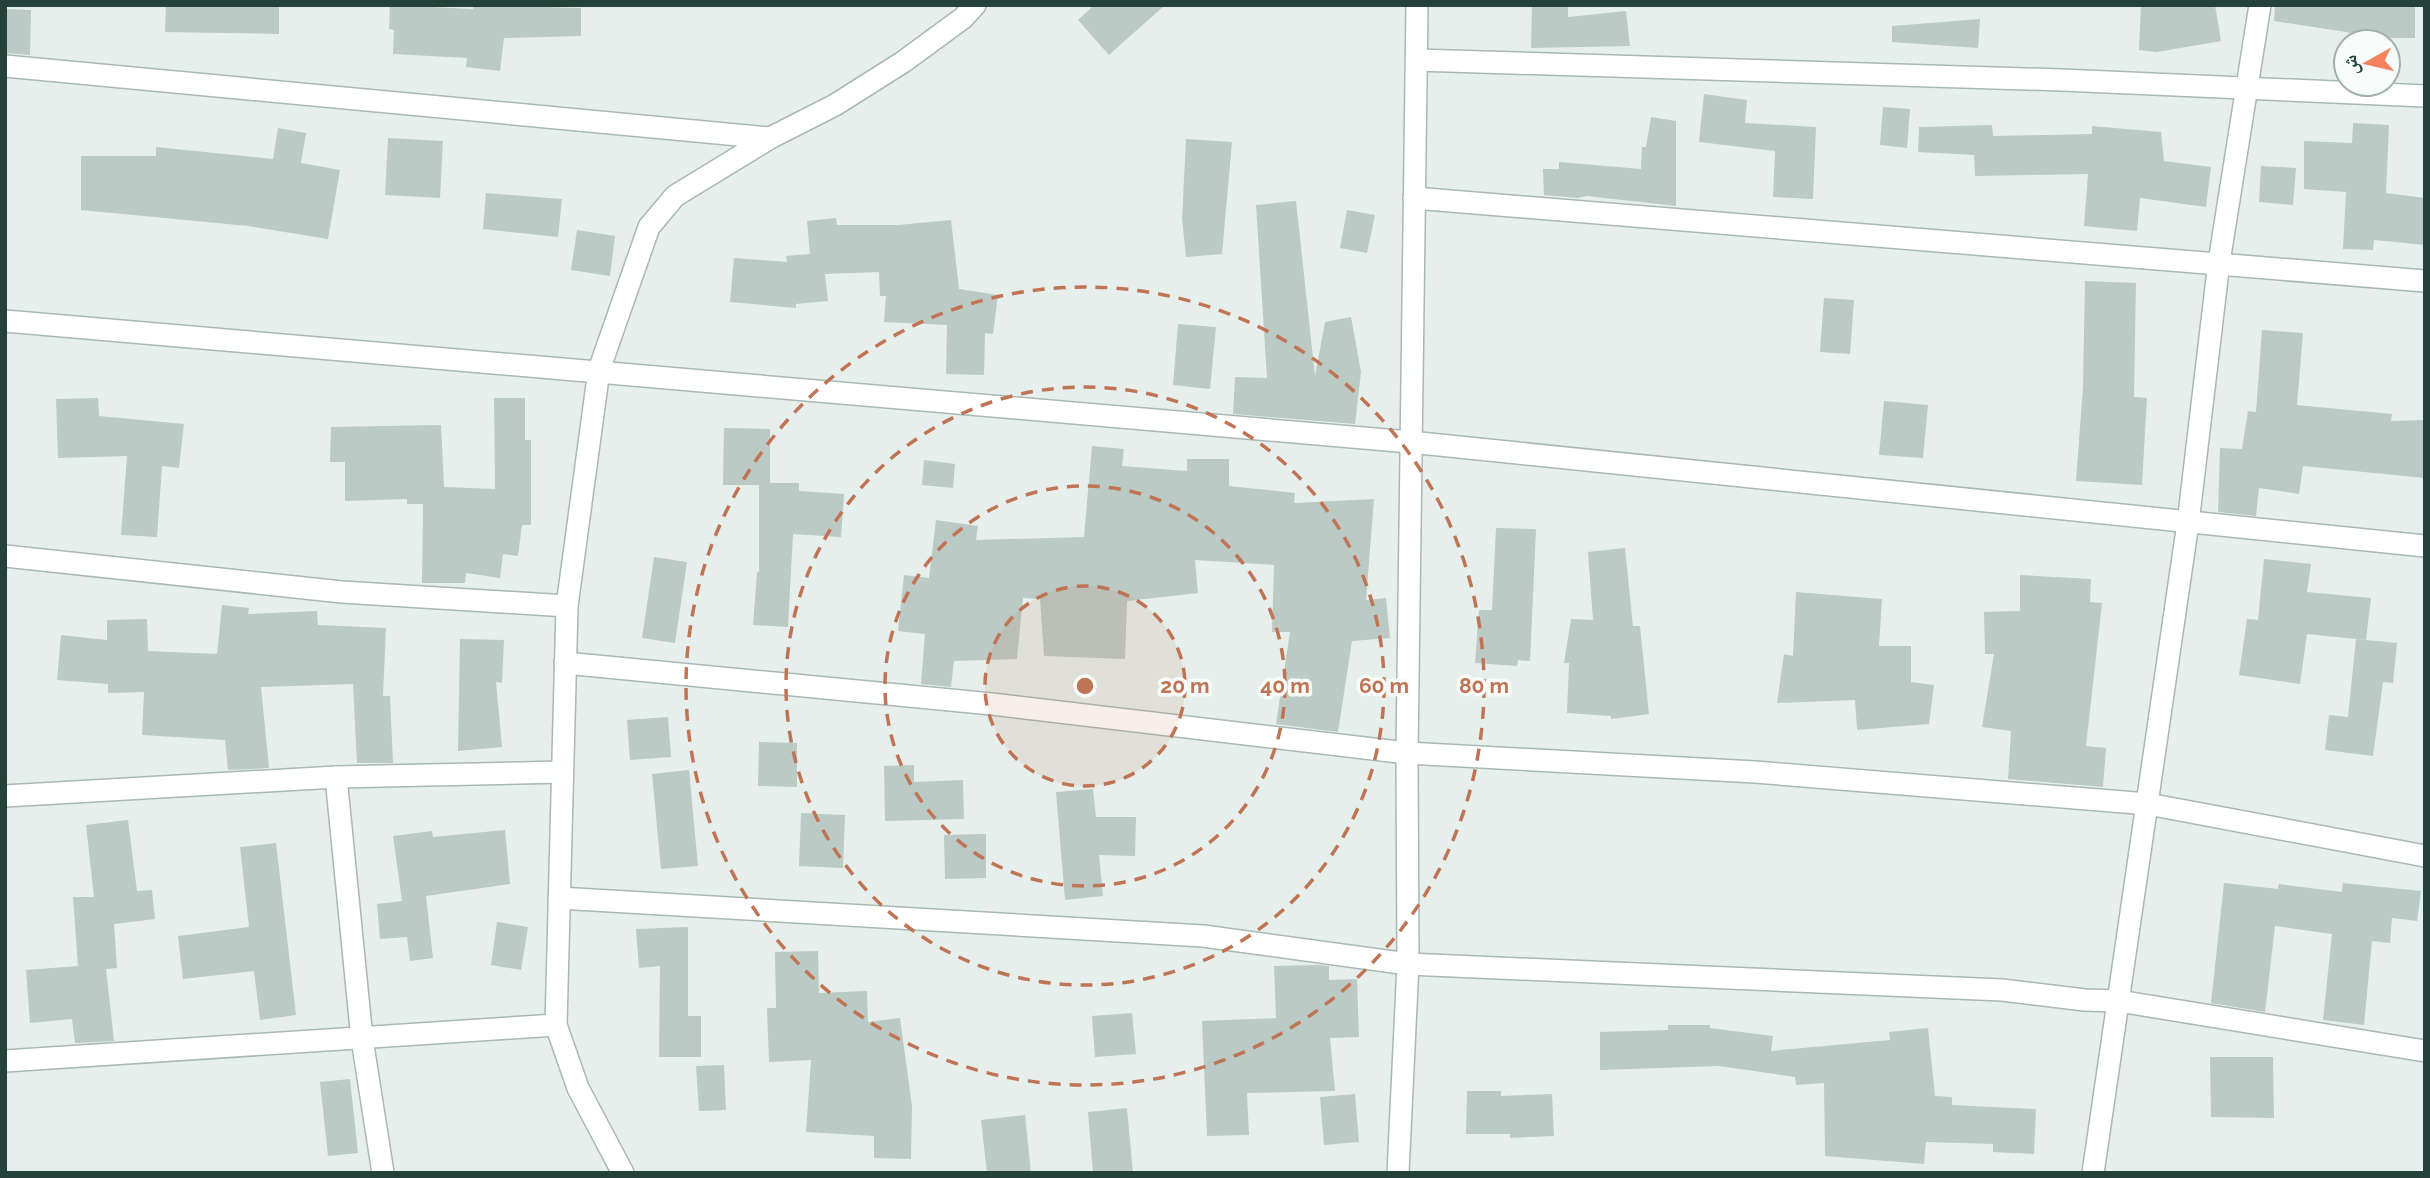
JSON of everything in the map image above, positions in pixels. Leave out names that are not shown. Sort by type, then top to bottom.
[{"type":"street","points":[[623,1173],[578,1088],[556,1025],[567,606],[599,370],[649,227],[675,196],[770,138],[835,105],[903,62],[963,18],[975,5]]},
{"type":"street","points":[[1398,1173],[1408,964],[1406,753],[1417,5]]},
{"type":"street","points":[[2093,1173],[2188,523],[2219,262],[2260,5]]},
{"type":"street","points":[[1417,60],[2249,87],[2425,96]]},
{"type":"street","points":[[5,66],[770,138]]},
{"type":"street","points":[[1414,198],[2425,281]]},
{"type":"street","points":[[5,321],[599,370],[940,404],[1410,442],[2425,547]]},
{"type":"street","points":[[5,556],[342,592],[567,606]]},
{"type":"street","points":[[565,663],[992,704],[1406,753],[1755,772],[2148,804],[2425,856]]},
{"type":"street","points":[[5,796],[336,777],[562,772]]},
{"type":"street","points":[[336,777],[362,1039],[383,1173]]},
{"type":"street","points":[[559,898],[1203,936],[1408,964],[2002,990],[2085,1000],[2119,1000],[2425,1051]]},
{"type":"street","points":[[5,1061],[556,1025]]},
{"type":"building","points":[[166,5],[279,5],[279,34],[165,32]]},
{"type":"building","points":[[390,5],[473,9],[473,5],[581,8],[581,36],[504,38],[500,71],[466,67],[467,58],[393,54],[394,30],[389,29]]},
{"type":"building","points":[[1094,5],[1165,5],[1109,55],[1078,20]]},
{"type":"building","points":[[1532,5],[1568,5],[1568,17],[1626,11],[1630,46],[1531,48]]},
{"type":"building","points":[[2141,5],[2215,5],[2221,41],[2157,52],[2139,50]]},
{"type":"building","points":[[2275,5],[2415,5],[2415,38],[2402,38],[2402,28],[2332,30],[2274,21]]},
{"type":"building","points":[[5,9],[31,10],[30,55],[5,53]]},
{"type":"building","points":[[1980,19],[1978,48],[1892,42],[1892,26]]},
{"type":"building","points":[[1704,94],[1747,100],[1745,123],[1816,127],[1813,199],[1773,197],[1775,151],[1699,142]]},
{"type":"building","points":[[1883,107],[1910,109],[1907,148],[1880,145]]},
{"type":"building","points":[[1651,117],[1676,121],[1676,206],[1587,196],[1578,198],[1544,195],[1543,169],[1559,169],[1559,162],[1641,169],[1642,147],[1646,147]]},
{"type":"building","points":[[2353,123],[2389,125],[2386,193],[2425,198],[2425,245],[2374,240],[2373,250],[2343,249],[2346,192],[2304,189],[2304,141],[2352,143]]},
{"type":"building","points":[[1992,125],[1993,136],[2092,134],[2092,126],[2161,132],[2164,161],[2211,167],[2206,207],[2140,198],[2137,231],[2084,226],[2088,174],[1975,176],[1974,155],[1918,152],[1919,127]]},
{"type":"building","points":[[278,128],[306,133],[301,163],[340,170],[328,239],[248,226],[81,210],[81,156],[156,156],[156,147],[273,159]]},
{"type":"building","points":[[388,138],[443,141],[440,198],[385,195]]},
{"type":"building","points":[[1186,139],[1232,142],[1222,254],[1186,257],[1182,219]]},
{"type":"building","points":[[2261,166],[2296,168],[2293,205],[2259,202]]},
{"type":"building","points":[[486,193],[562,199],[558,237],[483,229]]},
{"type":"building","points":[[1296,201],[1315,376],[1325,322],[1351,317],[1361,372],[1355,424],[1233,414],[1235,377],[1267,378],[1256,205]]},
{"type":"building","points":[[1347,210],[1375,215],[1367,253],[1340,248]]},
{"type":"building","points":[[836,218],[837,225],[898,225],[951,220],[959,289],[998,295],[993,334],[985,333],[984,375],[946,374],[947,325],[884,322],[886,296],[880,296],[879,272],[825,274],[828,301],[796,304],[796,308],[730,302],[734,258],[787,262],[786,256],[810,254],[807,221]]},
{"type":"building","points":[[577,230],[615,236],[610,276],[571,270]]},
{"type":"building","points":[[2085,281],[2136,283],[2134,397],[2147,398],[2142,485],[2076,481],[2083,387]]},
{"type":"building","points":[[1824,298],[1854,300],[1850,354],[1820,352]]},
{"type":"building","points":[[1178,324],[1216,327],[1210,389],[1173,385]]},
{"type":"building","points":[[2262,330],[2303,333],[2297,405],[2392,414],[2391,421],[2425,420],[2425,478],[2303,466],[2299,494],[2259,488],[2256,516],[2218,512],[2220,448],[2242,449],[2248,411],[2256,412]]},
{"type":"building","points":[[98,398],[99,416],[184,424],[179,468],[162,466],[157,537],[121,535],[127,456],[58,458],[56,399]]},
{"type":"building","points":[[494,398],[525,398],[525,440],[531,440],[531,525],[522,525],[518,556],[503,554],[500,578],[466,573],[465,583],[422,583],[423,504],[407,504],[407,499],[345,501],[345,462],[330,462],[331,427],[441,425],[444,487],[495,489]]},
{"type":"building","points":[[1884,401],[1928,405],[1923,458],[1879,455]]},
{"type":"building","points":[[724,428],[770,429],[770,483],[799,483],[799,491],[844,494],[841,537],[793,534],[788,627],[753,625],[759,572],[759,485],[723,485]]},
{"type":"building","points":[[1092,446],[1124,449],[1122,466],[1187,471],[1187,459],[1229,459],[1229,486],[1295,493],[1294,503],[1374,499],[1366,600],[1386,598],[1390,638],[1352,641],[1338,732],[1276,724],[1290,632],[1272,632],[1274,565],[1195,560],[1198,593],[1127,601],[1125,659],[1044,656],[1040,599],[1023,598],[1017,659],[954,661],[951,687],[921,684],[925,634],[898,631],[904,575],[929,578],[936,520],[978,526],[976,540],[1084,537]]},
{"type":"building","points":[[924,460],[955,464],[953,488],[922,485]]},
{"type":"building","points":[[1496,528],[1536,529],[1530,661],[1518,660],[1517,666],[1475,663],[1479,610],[1492,610]]},
{"type":"building","points":[[1625,548],[1633,626],[1640,626],[1649,714],[1611,719],[1611,716],[1567,713],[1569,663],[1564,663],[1571,619],[1593,620],[1588,552]]},
{"type":"building","points":[[654,557],[687,562],[675,643],[642,638]]},
{"type":"building","points":[[2264,559],[2311,564],[2307,592],[2371,598],[2366,640],[2307,634],[2300,684],[2239,675],[2247,619],[2258,620]]},
{"type":"building","points":[[2020,575],[2091,579],[2090,602],[2102,603],[2086,746],[2106,748],[2103,787],[2008,779],[2011,731],[1982,727],[1994,654],[1985,654],[1984,612],[2020,611]]},
{"type":"building","points":[[1796,592],[1882,599],[1879,646],[1911,646],[1911,682],[1934,685],[1929,724],[1857,730],[1855,700],[1777,703],[1784,654],[1793,656]]},
{"type":"building","points":[[222,605],[249,608],[248,614],[317,611],[318,625],[386,628],[383,696],[390,696],[393,763],[357,763],[353,684],[261,687],[269,768],[228,770],[225,740],[142,735],[144,692],[108,693],[108,684],[57,680],[61,635],[107,640],[107,620],[147,619],[148,651],[217,654]]},
{"type":"building","points":[[460,639],[504,640],[502,683],[496,682],[502,747],[458,751]]},
{"type":"building","points":[[2356,639],[2397,643],[2393,683],[2383,682],[2373,756],[2325,750],[2329,715],[2348,717]]},
{"type":"building","points":[[668,717],[671,757],[630,760],[627,720]]},
{"type":"building","points":[[759,742],[797,743],[797,787],[758,786]]},
{"type":"building","points":[[914,765],[914,782],[963,780],[964,819],[885,821],[884,766]]},
{"type":"building","points":[[689,770],[698,866],[661,869],[652,774]]},
{"type":"building","points":[[1093,789],[1096,817],[1136,817],[1135,856],[1099,855],[1103,896],[1065,900],[1056,792]]},
{"type":"building","points":[[801,813],[845,815],[843,868],[799,866]]},
{"type":"building","points":[[128,820],[137,891],[152,890],[155,919],[114,924],[117,968],[106,969],[114,1041],[75,1043],[72,1019],[30,1023],[26,970],[78,966],[73,897],[94,897],[86,825]]},
{"type":"building","points":[[505,830],[510,884],[426,896],[433,958],[410,961],[407,937],[380,939],[377,904],[402,901],[393,836],[432,831],[433,837]]},
{"type":"building","points":[[986,834],[986,878],[945,879],[944,835]]},
{"type":"building","points":[[276,843],[296,1015],[260,1020],[254,971],[183,979],[178,936],[249,927],[240,847]]},
{"type":"building","points":[[2224,883],[2278,889],[2279,884],[2342,892],[2343,883],[2421,891],[2417,921],[2392,918],[2390,943],[2372,941],[2364,1025],[2323,1020],[2332,934],[2275,926],[2265,1012],[2211,1003]]},
{"type":"building","points":[[497,922],[528,927],[521,970],[491,965]]},
{"type":"building","points":[[688,927],[688,1016],[701,1016],[701,1057],[659,1057],[660,966],[639,968],[636,929]]},
{"type":"building","points":[[818,951],[819,993],[867,991],[868,1022],[900,1018],[912,1106],[911,1159],[874,1158],[874,1136],[806,1132],[811,1060],[769,1062],[767,1008],[776,1008],[775,952]]},
{"type":"building","points":[[1274,966],[1329,966],[1329,980],[1357,979],[1359,1037],[1330,1038],[1335,1091],[1247,1093],[1249,1135],[1207,1136],[1202,1021],[1276,1018]]},
{"type":"building","points":[[1132,1013],[1136,1054],[1095,1057],[1092,1016]]},
{"type":"building","points":[[1668,1025],[1710,1025],[1710,1028],[1773,1036],[1771,1051],[1890,1040],[1889,1032],[1928,1028],[1935,1096],[1952,1097],[1952,1105],[2036,1109],[2034,1154],[1993,1152],[1993,1144],[1926,1142],[1924,1164],[1825,1156],[1824,1083],[1796,1085],[1795,1077],[1719,1066],[1600,1070],[1600,1032],[1668,1030]]},
{"type":"building","points":[[2210,1057],[2273,1057],[2274,1118],[2211,1117]]},
{"type":"building","points":[[724,1065],[726,1110],[699,1111],[696,1066]]},
{"type":"building","points":[[350,1079],[358,1153],[328,1156],[320,1082]]},
{"type":"building","points":[[1467,1091],[1501,1091],[1501,1096],[1552,1094],[1554,1136],[1510,1138],[1510,1134],[1466,1134]]},
{"type":"building","points":[[1355,1094],[1359,1142],[1324,1145],[1320,1097]]},
{"type":"building","points":[[1127,1108],[1133,1173],[1093,1173],[1088,1112]]},
{"type":"building","points":[[1025,1115],[1031,1173],[987,1173],[981,1120]]}]
